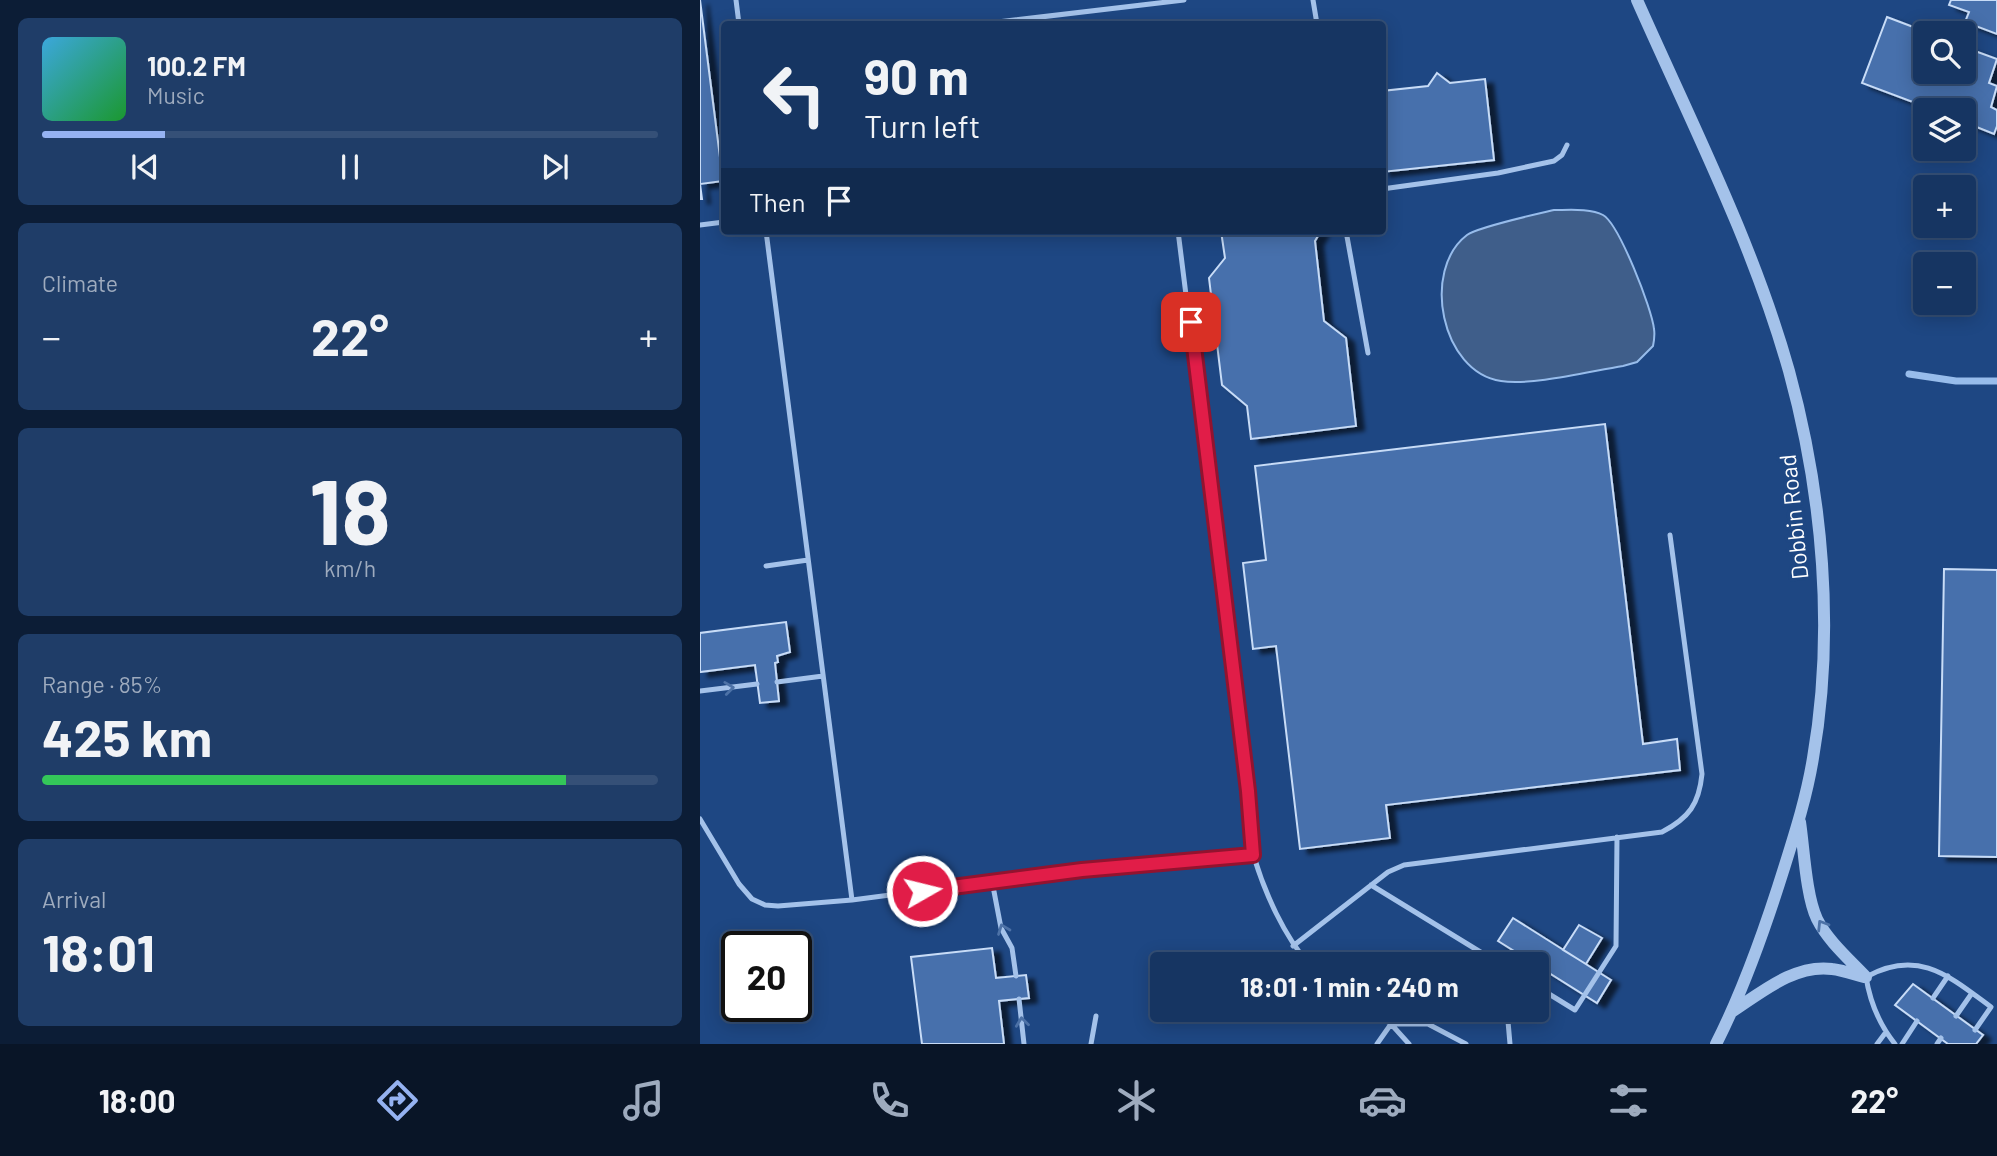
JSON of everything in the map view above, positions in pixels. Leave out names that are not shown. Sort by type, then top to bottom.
[{"type":"street","name":"Dobbin Road","points":[[1637,0],[1749,252],[1789,372],[1808,451],[1818,524],[1823,606],[1822,674],[1813,758],[1800,819],[1756,952],[1733,1011],[1716,1044]]},
{"type":"street","points":[[1800,819],[1816,917],[1825,932],[1866,977]]},
{"type":"street","points":[[1733,1011],[1787,977],[1809,970],[1830,968],[1866,977]]},
{"type":"lane","points":[[736,0],[739,21]]},
{"type":"lane","points":[[1006,21],[1184,0]]},
{"type":"lane","points":[[1313,0],[1316,21]]},
{"type":"lane","points":[[1386,188],[1498,173],[1555,161],[1567,145]]},
{"type":"lane","points":[[700,226],[721,222]]},
{"type":"lane","points":[[767,235],[852,900]]},
{"type":"lane","points":[[1179,235],[1247,779],[1253,855],[1281,925],[1298,952]]},
{"type":"lane","points":[[1347,235],[1368,354]]},
{"type":"lane","points":[[1293,946],[1388,872],[1404,865],[1662,832],[1679,823],[1695,802],[1702,774],[1670,535]]},
{"type":"lane","points":[[766,566],[808,561]]},
{"type":"lane","points":[[777,682],[823,676]]},
{"type":"lane","points":[[700,691],[757,684]]},
{"type":"lane","points":[[700,819],[739,884],[752,899],[765,905],[778,906],[852,900],[1082,870],[1253,855]]},
{"type":"lane","points":[[1549,994],[1575,1010],[1616,946],[1617,837]]},
{"type":"lane","points":[[992,881],[1001,928],[1012,948],[1016,976]]},
{"type":"lane","points":[[1371,886],[1480,952]]},
{"type":"lane","points":[[1895,1044],[1886,1032],[1870,998],[1866,977],[1884,967],[1923,965],[1948,976],[1992,1007],[1975,1030]]},
{"type":"lane","points":[[1933,998],[1948,976]]},
{"type":"lane","points":[[1956,1016],[1972,993]]},
{"type":"lane","points":[[1019,999],[1024,1044]]},
{"type":"lane","points":[[1091,1044],[1096,1016]]},
{"type":"lane","points":[[1902,1044],[1917,1021]]},
{"type":"lane","points":[[1388,1022],[1409,1044]]},
{"type":"lane","points":[[1508,1022],[1510,1044]]},
{"type":"lane","points":[[1377,1044],[1391,1024]]},
{"type":"lane","points":[[1391,1024],[1429,1024],[1466,1044]]},
{"type":"lane","points":[[1877,1044],[1886,1032]]},
{"type":"water","points":[[1554,210],[1592,211],[1603,215],[1610,222],[1626,250],[1647,304],[1654,329],[1653,346],[1637,362],[1562,377],[1514,382],[1480,374],[1464,359],[1452,340],[1444,318],[1444,271],[1453,251],[1473,232]]},
{"type":"building","points":[[700,0],[721,181],[700,184]]},
{"type":"building","points":[[1951,0],[1997,0],[1997,34],[1976,26],[1976,21],[1965,21],[1969,12],[1949,5]]},
{"type":"building","points":[[1887,17],[1913,27],[1913,84],[1976,84],[1976,51],[1997,59],[1989,83],[1997,86],[1991,107],[1997,110],[1997,126],[1994,134],[1976,127],[1976,98],[1913,98],[1913,102],[1862,83]]},
{"type":"building","points":[[1437,73],[1450,83],[1485,79],[1494,160],[1386,172],[1386,91],[1428,86]]},
{"type":"building","points":[[1222,235],[1319,235],[1315,241],[1324,321],[1346,338],[1356,426],[1251,439],[1247,406],[1222,385],[1209,278],[1225,258]]},
{"type":"building","points":[[1605,424],[1643,744],[1677,739],[1680,770],[1386,805],[1390,838],[1300,849],[1276,646],[1253,649],[1243,563],[1266,560],[1255,466]]},
{"type":"building","points":[[1944,569],[1997,570],[1997,857],[1939,856]]},
{"type":"building","points":[[786,622],[790,652],[777,656],[778,662],[775,663],[779,701],[760,703],[755,665],[700,672],[700,633]]},
{"type":"building","points":[[1513,918],[1611,980],[1597,1003],[1549,973],[1549,952],[1516,952],[1498,941]]},
{"type":"building","points":[[1579,925],[1602,938],[1586,964],[1563,950]]},
{"type":"building","points":[[992,948],[996,978],[1026,975],[1029,998],[999,1001],[1004,1044],[922,1044],[911,957]]},
{"type":"building","points":[[1913,984],[1983,1035],[1976,1044],[1948,1044],[1895,1005]]},
{"type":"waterway","points":[[1909,374],[1956,381],[1997,381]]},
{"type":"route","points":[[922,891],[1082,870],[1253,855],[1248,791],[1191,322]]}]
